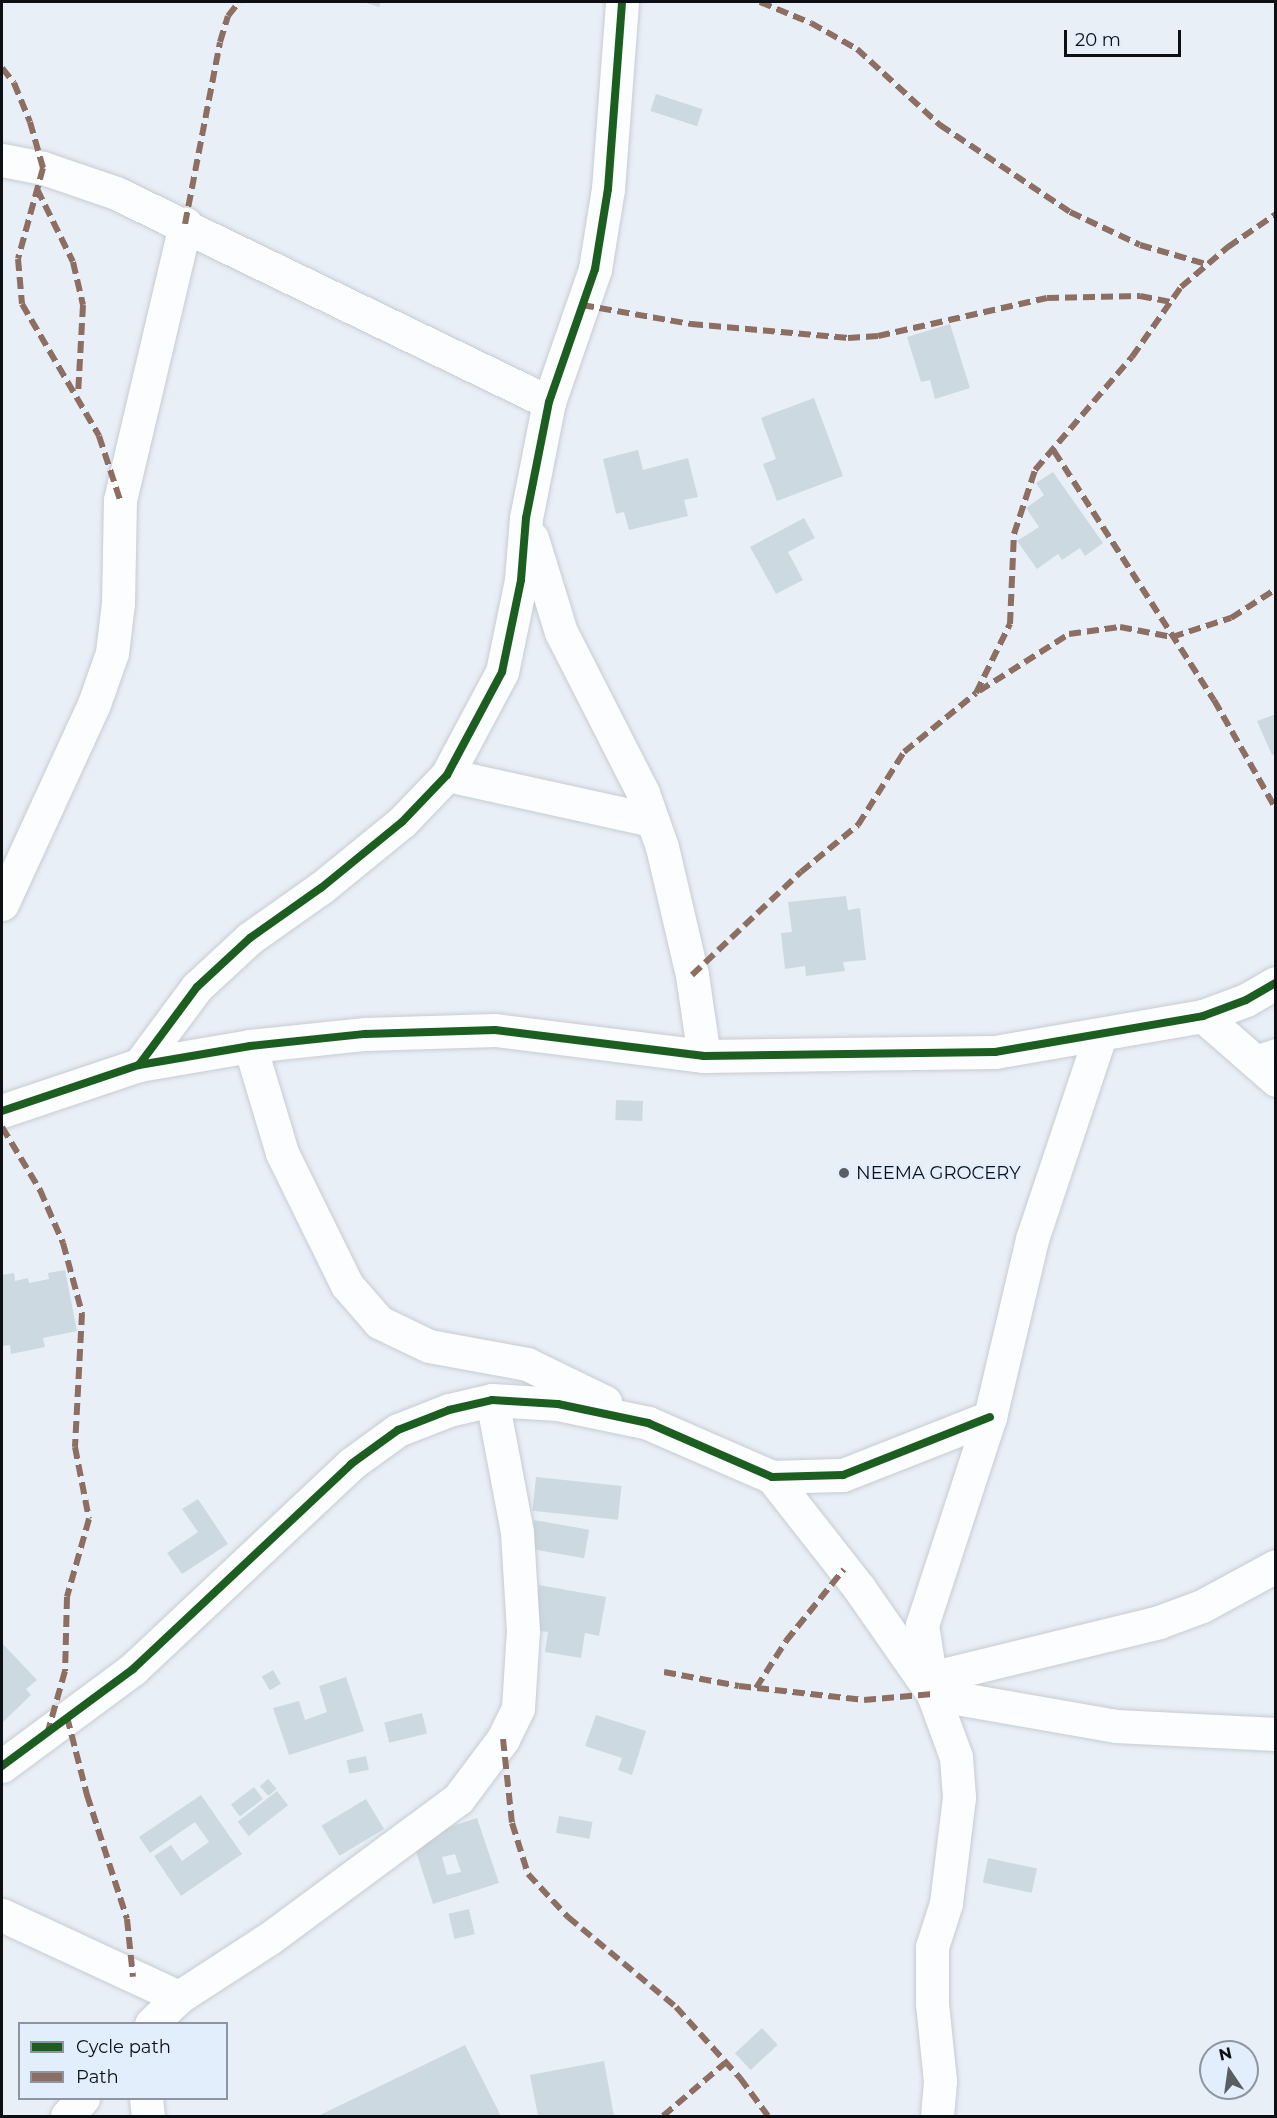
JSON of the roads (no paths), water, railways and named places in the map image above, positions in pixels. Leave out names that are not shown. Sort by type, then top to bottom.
[{"type":"street","points":[[139,1065],[197,987],[250,938],[321,888],[402,822],[447,775],[502,672],[521,580],[526,518],[549,402],[595,269],[608,189],[622,2]]},
{"type":"street","points":[[2,160],[43,168],[116,193],[185,224],[316,292],[549,402]]},
{"type":"street","points":[[2,904],[94,704],[112,653],[118,603],[120,500],[185,224]]},
{"type":"street","points":[[526,518],[561,632],[643,793],[662,847],[692,975],[704,1056]]},
{"type":"street","points":[[447,775],[652,820]]},
{"type":"street","points":[[2,1111],[139,1065],[250,1046],[365,1034],[495,1030],[704,1056],[995,1052],[1100,1036],[1203,1016],[1246,1000],[1275,984]]},
{"type":"street","points":[[1203,1016],[1262,1052],[1275,1080]]},
{"type":"street","points":[[937,2116],[940,2081],[932,2004],[932,1947],[946,1903],[959,1797],[956,1757],[931,1686],[922,1625],[990,1417],[1032,1239],[1100,1036]]},
{"type":"street","points":[[250,1046],[282,1154],[347,1285],[379,1322],[429,1346],[527,1364],[648,1424],[772,1478],[843,1475],[990,1417]]},
{"type":"street","points":[[2,1766],[133,1670],[351,1464],[398,1430],[449,1410],[492,1400],[558,1404],[648,1424]]},
{"type":"street","points":[[153,2022],[179,1997],[270,1938],[458,1799],[503,1739],[518,1708],[523,1631],[517,1533],[492,1400]]},
{"type":"street","points":[[772,1478],[859,1588],[931,1686],[1116,1726],[1275,1734]]},
{"type":"street","points":[[931,1686],[1159,1622],[1202,1606],[1275,1566]]},
{"type":"street","points":[[2,1915],[179,1997]]},
{"type":"street","points":[[67,2116],[81,2100]]},
{"type":"street","points":[[146,2100],[148,2116]]},
{"type":"place","name":"NEEMA GROCERY","points":[[844,1173]]}]
